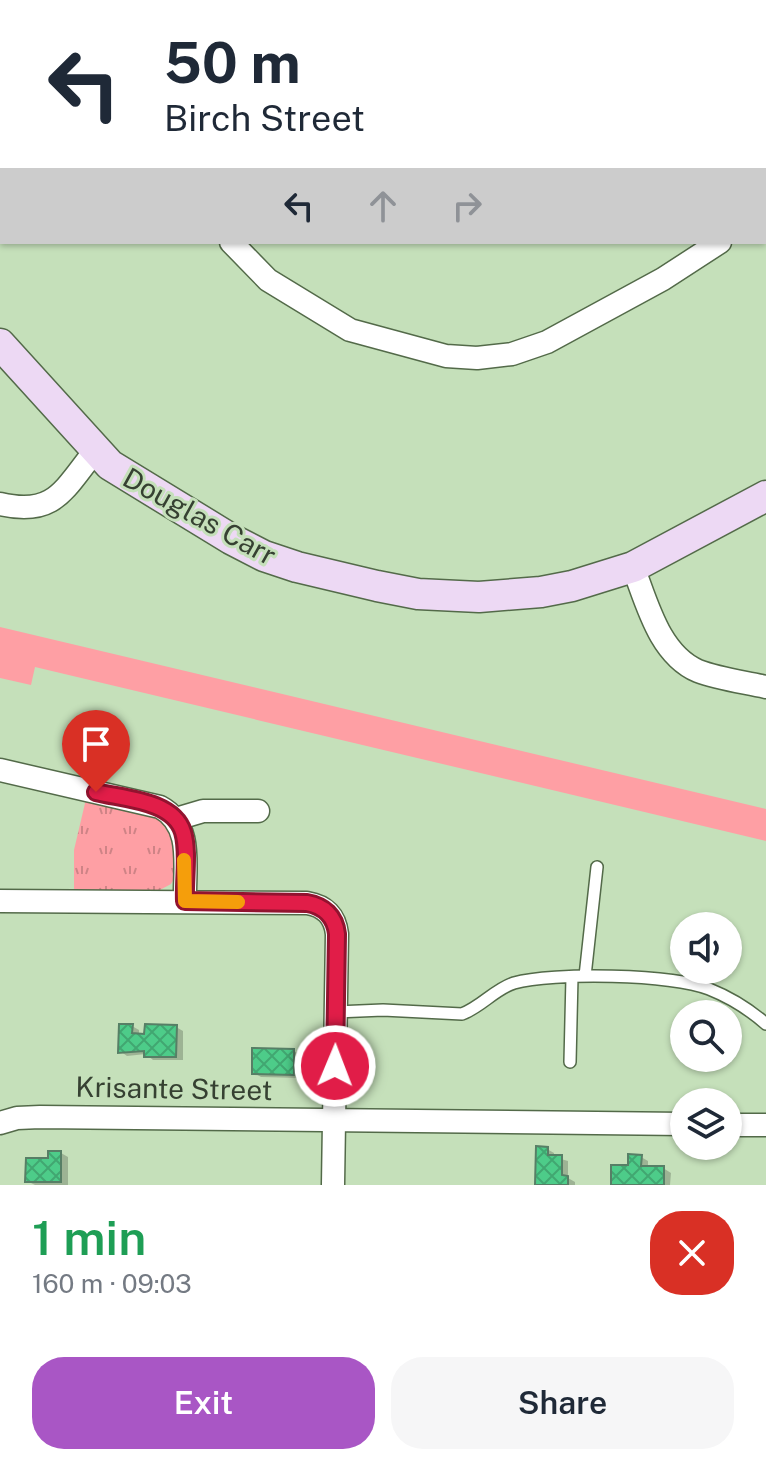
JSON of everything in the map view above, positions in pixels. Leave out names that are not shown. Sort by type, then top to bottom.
[{"type":"street","points":[[233,244],[268,280],[350,330],[446,356],[477,358],[512,354],[547,342],[663,279],[717,244]]},
{"type":"street","name":"Douglas Carr","points":[[0,344],[110,465],[264,556],[377,586],[449,597],[510,596],[572,586],[633,567],[766,496]]},
{"type":"street","points":[[0,504],[23,509],[47,504],[95,451]]},
{"type":"street","points":[[633,567],[661,636],[676,657],[700,672],[766,687]]},
{"type":"street","points":[[0,770],[160,807],[176,819],[184,839],[185,901]]},
{"type":"street","points":[[176,819],[203,811],[258,811]]},
{"type":"street","points":[[0,901],[307,903],[323,908],[336,927],[333,1185]]},
{"type":"street","name":"Krisante Street","points":[[0,1123],[27,1117],[670,1124]]},
{"type":"street","points":[[742,1125],[766,1125]]},
{"type":"lane","points":[[585,976],[597,867]]},
{"type":"lane","points":[[336,1012],[383,1010],[462,1014],[513,983],[585,976],[653,979],[707,988],[729,998],[766,1024]]},
{"type":"lane","points":[[570,1062],[572,977]]},
{"type":"green space","points":[[0,627],[766,809],[766,841],[35,667],[31,685],[0,678]]},
{"type":"green space","points":[[86,799],[163,818],[176,839],[175,877],[171,884],[158,891],[74,890],[74,850]]},
{"type":"building","points":[[119,1024],[133,1024],[132,1033],[144,1034],[145,1024],[177,1025],[176,1057],[144,1057],[144,1051],[118,1053]]},
{"type":"building","points":[[252,1048],[294,1049],[294,1075],[252,1074]]},
{"type":"building","points":[[536,1146],[548,1147],[548,1155],[562,1155],[562,1175],[568,1176],[568,1185],[535,1185]]},
{"type":"building","points":[[48,1151],[61,1151],[61,1182],[25,1182],[26,1158],[48,1158]]},
{"type":"building","points":[[628,1154],[642,1155],[641,1166],[664,1166],[664,1185],[611,1185],[611,1165],[628,1165]]},
{"type":"slow traffic","points":[[184,860],[185,901],[238,902]]},
{"type":"route","points":[[96,792],[160,807],[176,819],[184,839],[185,901],[307,903],[315,904],[330,914],[337,934],[335,1066]]}]
